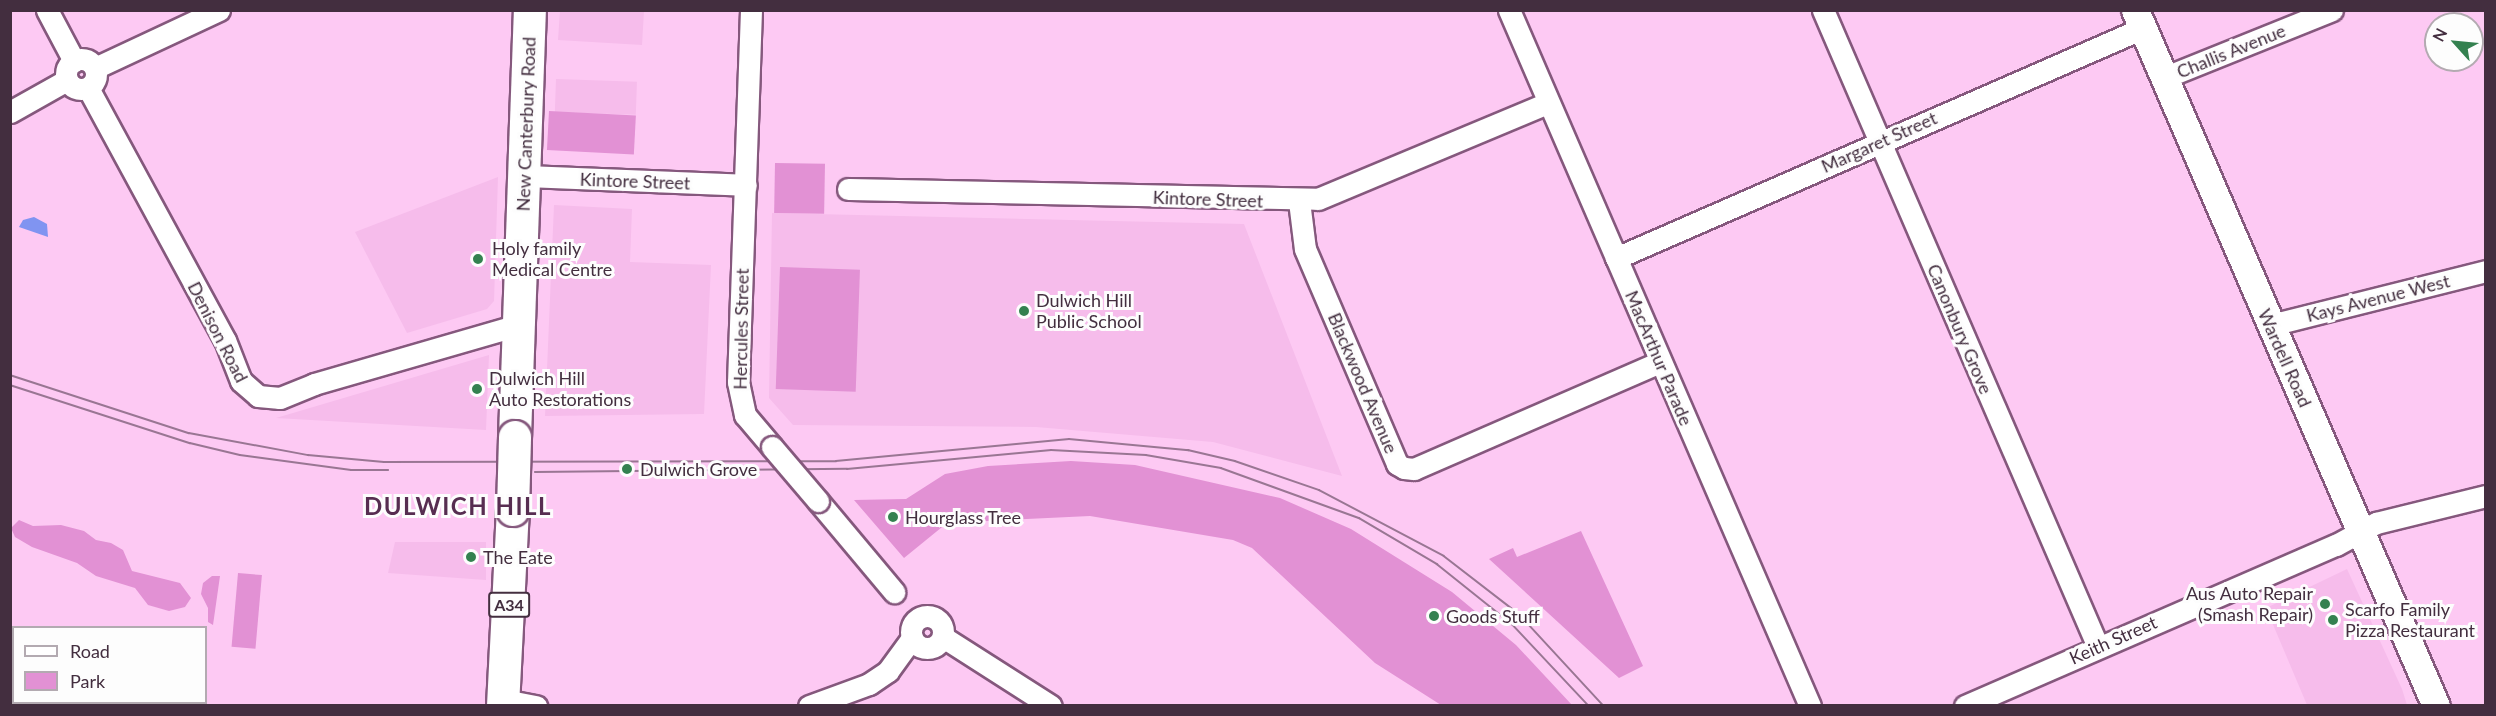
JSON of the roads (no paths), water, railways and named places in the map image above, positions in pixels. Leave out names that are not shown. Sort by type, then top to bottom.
[{"type":"highway","name":"New Canterbury Road","points":[[503,703],[513,510],[530,10]]},
{"type":"main road","name":"Wardell Road","points":[[2139,19],[2436,705]]},
{"type":"street","points":[[10,112],[71,71],[86,60],[95,68],[96,79],[88,88],[76,89],[71,71],[47,10]]},
{"type":"street","points":[[95,68],[219,10]]},
{"type":"street","name":"Hercules Street","points":[[751,10],[739,394],[745,415],[894,592]]},
{"type":"street","name":"MacArthur Parade","points":[[1509,10],[1810,705]]},
{"type":"street","name":"Canonbury Grove","points":[[1823,10],[2098,647]]},
{"type":"street","name":"Challis Avenue","points":[[2163,78],[2332,10]]},
{"type":"street","name":"Margaret Street","points":[[1616,258],[1880,142],[2139,19]]},
{"type":"street","name":"Denison Road","points":[[88,88],[225,340],[237,374],[258,396],[280,398],[325,381],[518,325]]},
{"type":"street","name":"Kintore Street","points":[[848,189],[1299,201],[1330,196],[1548,103]]},
{"type":"street","name":"Kintore Street","points":[[524,176],[746,185]]},
{"type":"street","name":"Blackwood Avenue","points":[[1299,201],[1305,249],[1397,464],[1414,469],[1660,362]]},
{"type":"street","name":"Kays Avenue West","points":[[2271,325],[2486,271]]},
{"type":"street","name":"Keith Street","points":[[1965,705],[2376,523],[2486,496]]},
{"type":"street","points":[[809,705],[869,684],[888,670],[912,638],[927,649],[936,645],[943,637],[1052,705]]},
{"type":"street","points":[[503,703],[536,705]]},
{"type":"water","points":[[34,217],[47,224],[48,237],[19,227],[23,220]]},
{"type":"tram line","points":[[10,375],[189,433],[308,455],[384,462],[836,461],[1069,439],[1188,450],[1235,461],[1319,490],[1444,556],[1519,614],[1604,706]]},
{"type":"tram line","points":[[10,385],[190,443],[240,455],[351,470],[388,470]]},
{"type":"tram line","points":[[535,472],[847,469],[1051,450],[1146,455],[1221,468],[1359,518],[1437,564],[1512,624],[1589,706]]},
{"type":"place","name":"Holy family Medical Centre","points":[[478,259]]},
{"type":"place","name":"Dulwich Hill Public School","points":[[1024,311]]},
{"type":"place","name":"Dulwich Hill Auto Restorations","points":[[477,389]]},
{"type":"place","name":"Dulwich Grove","points":[[627,469]]},
{"type":"place","name":"Hourglass Tree","points":[[893,517]]},
{"type":"place","name":"The Eate","points":[[471,557]]},
{"type":"place","name":"Aus Auto Repair (Smash Repair)","points":[[2325,604]]},
{"type":"place","name":"Goods Stuff","points":[[1434,616]]},
{"type":"place","name":"Scarfo Family Pizza Restaurant","points":[[2333,620]]},
{"type":"district","name":"DULWICH HILL","points":[[458,506]]}]
